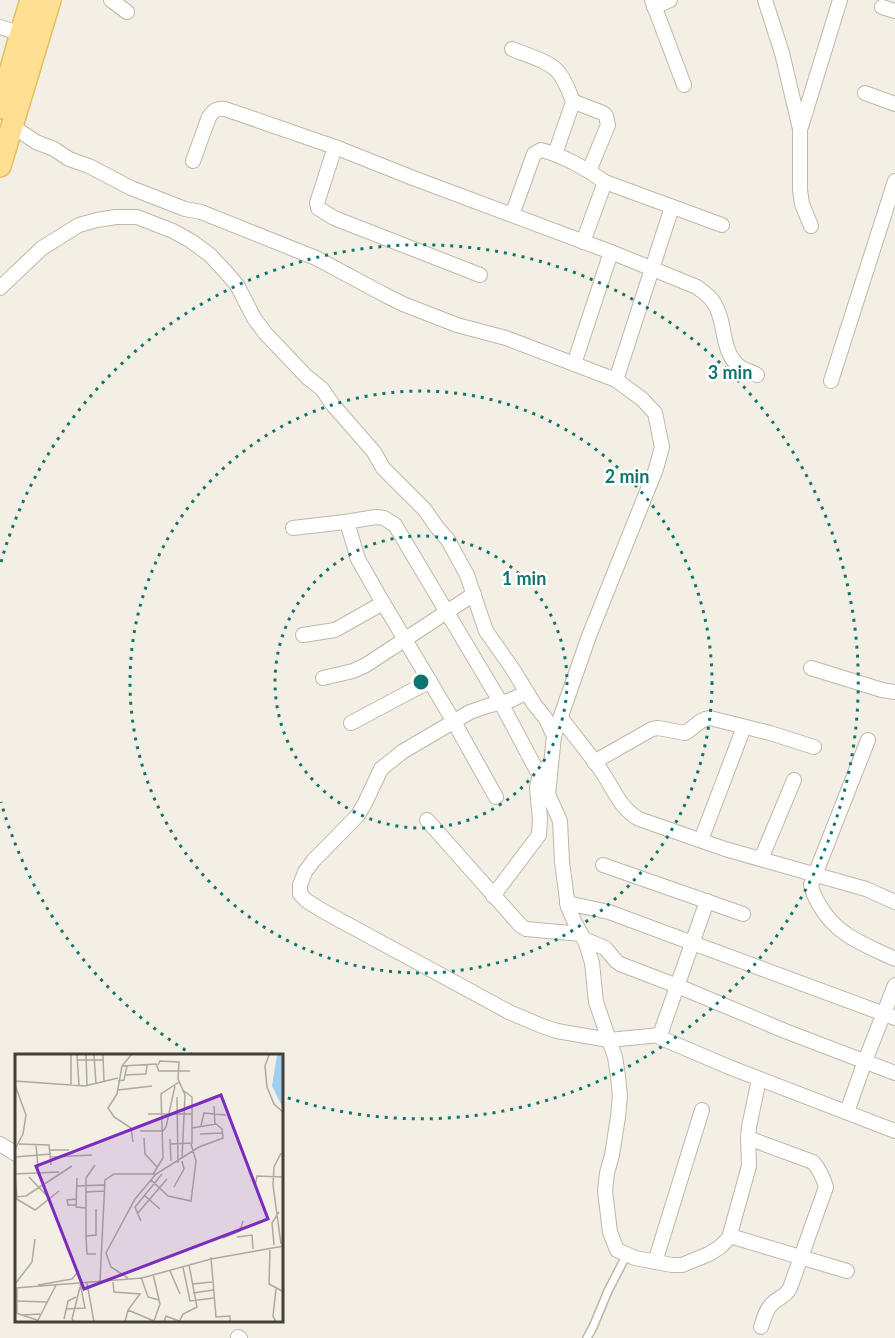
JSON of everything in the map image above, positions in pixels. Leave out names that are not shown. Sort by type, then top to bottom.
[{"type":"main road","points":[[0,166],[12,126],[30,36],[32,0]]},
{"type":"main road","points":[[0,108],[30,36],[50,0]]},
{"type":"street","points":[[111,0],[126,12]]},
{"type":"street","points":[[670,0],[653,3],[684,85]]},
{"type":"street","points":[[765,0],[782,53],[800,129],[800,190],[802,204],[811,226]]},
{"type":"street","points":[[800,129],[840,0]]},
{"type":"street","points":[[0,27],[30,36]]},
{"type":"street","points":[[512,49],[554,68],[560,74],[574,104],[606,116],[608,125],[589,171]]},
{"type":"street","points":[[865,93],[895,104]]},
{"type":"street","points":[[555,154],[570,108],[574,104]]},
{"type":"street","points":[[193,161],[209,117],[219,108],[335,147],[697,287],[715,304],[723,325],[727,349],[732,358],[741,367],[757,375]]},
{"type":"street","points":[[12,126],[36,142],[54,148],[69,159],[89,166],[131,188],[185,209],[201,212],[316,258],[403,304],[457,324],[506,338],[616,380],[642,399],[655,413],[662,447],[653,477],[589,636],[554,736],[548,794],[560,821],[567,903],[586,943],[592,963],[596,1002],[615,1057],[620,1096],[616,1135],[604,1191],[610,1232],[617,1250],[635,1258],[682,1265],[720,1247],[730,1236],[749,1166],[748,1138],[759,1079]]},
{"type":"street","points":[[335,147],[317,203],[318,208],[334,218],[480,275]]},
{"type":"street","points":[[512,215],[534,154],[541,150],[555,154],[605,182],[722,225]]},
{"type":"street","points":[[831,381],[895,181]]},
{"type":"street","points":[[583,242],[605,182]]},
{"type":"street","points":[[616,380],[672,207]]},
{"type":"street","points":[[0,288],[42,248],[79,225],[97,220],[137,217],[173,231],[210,255],[237,285],[254,318],[265,333],[307,377],[322,389],[374,452],[383,468],[425,510],[448,540],[467,575],[486,631],[546,720],[554,736]]},
{"type":"street","points":[[574,364],[610,252]]},
{"type":"street","points":[[293,528],[376,517],[384,518],[395,525],[541,775]]},
{"type":"street","points":[[347,522],[358,559],[496,797]]},
{"type":"street","points":[[324,678],[359,668],[474,594]]},
{"type":"street","points":[[303,635],[335,630],[382,603]]},
{"type":"street","points":[[812,668],[895,692]]},
{"type":"street","points":[[351,723],[430,681]]},
{"type":"street","points":[[527,692],[512,700],[470,712],[402,752],[381,769],[358,815],[304,872],[300,894],[323,911],[509,1012],[557,1031],[609,1040],[660,1035]]},
{"type":"street","points":[[561,718],[604,775],[626,810],[639,819],[761,859],[866,889],[895,902]]},
{"type":"street","points":[[594,762],[652,729],[685,733],[700,721],[710,718],[814,747]]},
{"type":"street","points":[[701,840],[744,727]]},
{"type":"street","points":[[868,740],[811,885],[812,893],[826,916],[836,927],[846,935],[895,959]]},
{"type":"street","points":[[493,896],[539,835],[537,788],[541,775],[552,758]]},
{"type":"street","points":[[761,859],[794,780]]},
{"type":"street","points":[[427,820],[493,896],[526,929],[582,936],[605,948],[620,964],[895,1073]]},
{"type":"street","points":[[603,865],[742,914]]},
{"type":"street","points":[[660,1035],[707,901]]},
{"type":"street","points":[[567,903],[609,912],[890,1016]]},
{"type":"street","points":[[847,1112],[865,1061],[890,1016],[895,985]]},
{"type":"street","points":[[660,1035],[664,1041],[895,1131]]},
{"type":"street","points":[[655,1262],[702,1110]]},
{"type":"street","points":[[748,1138],[813,1162],[819,1168],[826,1187],[787,1294],[773,1302],[761,1326]]},
{"type":"street","points":[[0,1144],[15,1153]]},
{"type":"street","points":[[730,1236],[847,1271]]},
{"type":"lane","points":[[587,1338],[627,1254]]}]
